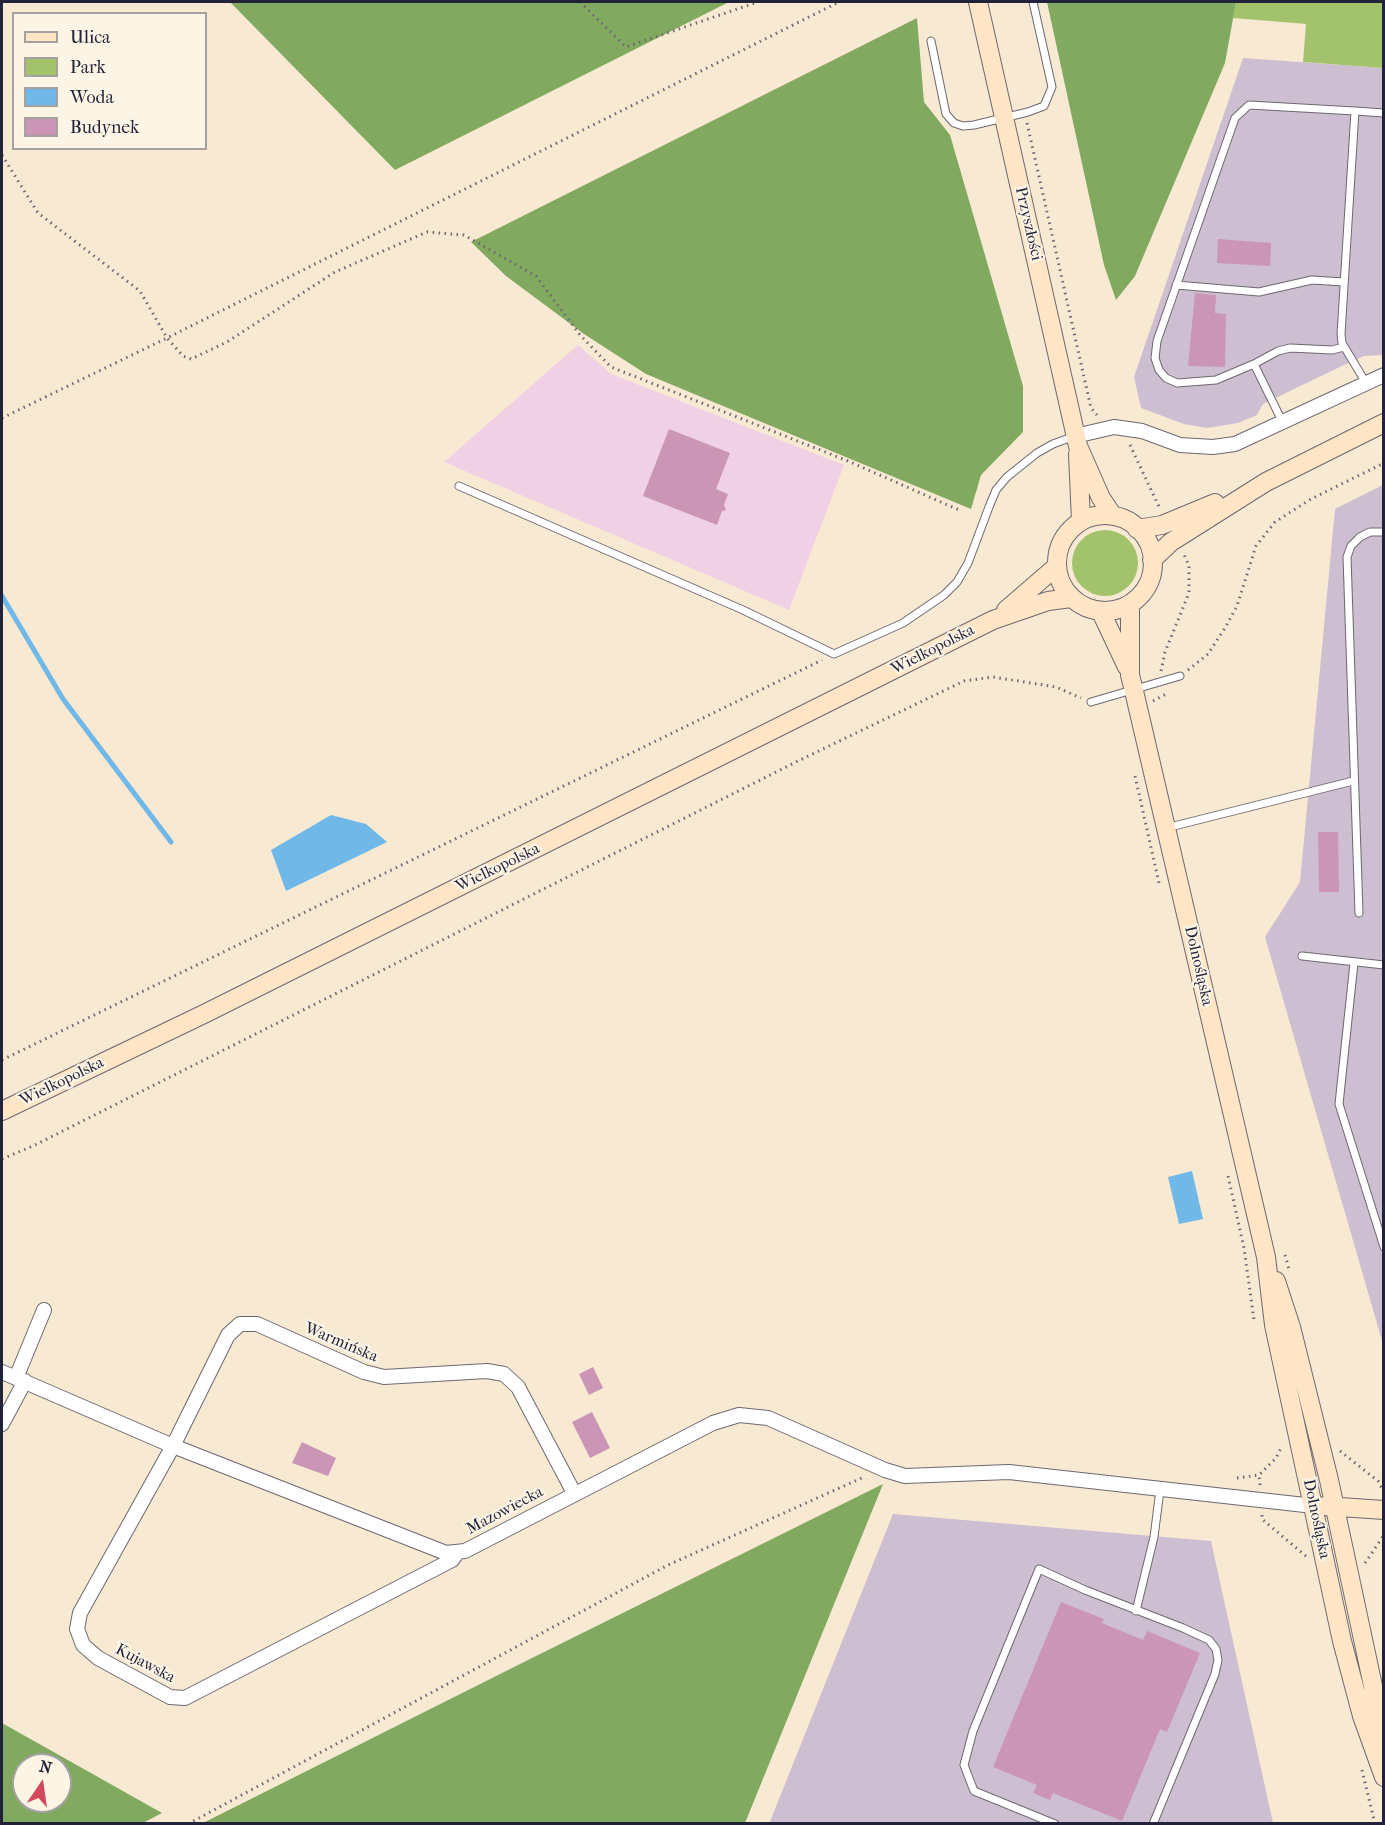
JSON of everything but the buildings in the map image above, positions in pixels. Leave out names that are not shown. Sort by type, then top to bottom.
[{"type":"main road","name":"Przyszłości","points":[[978,2],[1077,441],[1081,521]]},
{"type":"main road","points":[[1152,560],[1171,531],[1383,423]]},
{"type":"main road","name":"Przyszłości","points":[[1077,441],[1101,498],[1113,516]]},
{"type":"main road","points":[[1094,516],[1113,516],[1131,523],[1137,529],[1147,541],[1152,560],[1149,583],[1141,595],[1130,604],[1117,610],[1101,612],[1085,607],[1071,598],[1061,585],[1057,566],[1061,543],[1069,531],[1081,521],[1094,516]]},
{"type":"main road","points":[[1137,529],[1171,531]]},
{"type":"main road","name":"Wielkopolska","points":[[993,620],[1033,589],[1057,566]]},
{"type":"main road","name":"Wielkopolska","points":[[2,1112],[350,942],[993,620],[1048,601],[1071,598]]},
{"type":"main road","name":"Dolnośląska","points":[[1130,604],[1132,683]]},
{"type":"main road","name":"Dolnośląska","points":[[1101,612],[1132,683],[1166,828],[1275,1254],[1335,1507],[1373,1686],[1383,1776]]},
{"type":"main road","name":"Dolnośląska","points":[[1275,1254],[1274,1325],[1342,1641],[1362,1716],[1383,1776]]},
{"type":"main road","points":[[1314,1506],[1383,1510]]},
{"type":"street","points":[[1077,441],[1114,427],[1132,429],[1180,445],[1213,447],[1235,444],[1383,375]]},
{"type":"street","points":[[2,1424],[44,1310]]},
{"type":"street","name":"Warmińska","points":[[173,1446],[231,1330],[240,1324],[257,1324],[364,1372],[384,1377],[486,1371],[504,1374],[518,1387],[574,1493]]},
{"type":"street","name":"Mazowiecka","points":[[2,1372],[173,1446],[354,1515],[437,1551],[457,1553],[713,1423],[739,1415],[768,1418],[895,1473],[919,1477],[1009,1472],[1314,1506]]},
{"type":"street","name":"Kujawska","points":[[173,1446],[80,1613],[77,1629],[87,1651],[170,1697],[185,1698],[197,1694],[452,1560],[457,1553]]},
{"type":"lane","points":[[931,41],[946,114],[954,123],[963,126],[1029,112],[1044,106],[1052,87],[1033,2]]},
{"type":"lane","points":[[1344,347],[1332,350],[1284,349],[1216,380],[1196,383],[1177,383],[1166,378],[1159,370],[1155,358],[1157,340],[1235,118],[1243,109],[1256,104],[1383,113]]},
{"type":"lane","points":[[1355,111],[1341,334],[1344,347],[1366,383]]},
{"type":"lane","points":[[1176,285],[1259,292],[1312,280],[1344,282]]},
{"type":"lane","points":[[1254,364],[1283,423]]},
{"type":"lane","points":[[459,486],[743,610],[834,654],[903,623],[944,596],[957,582],[968,563],[992,499],[1007,477],[1037,453],[1077,441]]},
{"type":"lane","points":[[1359,913],[1347,557],[1351,546],[1360,537],[1370,532],[1383,532]]},
{"type":"lane","points":[[1091,702],[1132,683],[1164,682],[1180,676]]},
{"type":"lane","points":[[1166,828],[1353,781]]},
{"type":"lane","points":[[1302,956],[1383,965]]},
{"type":"lane","points":[[1354,963],[1339,1104],[1383,1247]]},
{"type":"lane","points":[[1136,1611],[1154,1537],[1160,1490]]},
{"type":"lane","points":[[1054,1824],[974,1791],[964,1765],[974,1731],[1039,1569],[1209,1640],[1216,1649],[1218,1660],[1195,1726],[1154,1824]]},
{"type":"path","points":[[580,2],[626,47],[758,2]]},
{"type":"path","points":[[2,418],[168,338],[839,2]]},
{"type":"path","points":[[1029,112],[1027,127],[1090,408],[1096,415],[1103,416]]},
{"type":"path","points":[[2,155],[38,213],[140,291],[168,338],[183,356],[191,358],[227,342],[335,272],[428,232],[465,235],[536,276],[580,335],[611,367],[848,461],[959,510]]},
{"type":"path","points":[[1132,429],[1131,450],[1189,566],[1191,580],[1189,593],[1165,652],[1161,675],[1169,693],[1155,698],[1150,708]]},
{"type":"path","points":[[1180,676],[1208,654],[1225,628],[1237,606],[1256,546],[1275,522],[1311,499],[1383,463]]},
{"type":"path","points":[[2,1060],[834,654]]},
{"type":"path","points":[[2,1159],[776,771],[964,681],[993,676],[1056,687],[1091,702]]},
{"type":"path","points":[[1134,772],[1160,887]]},
{"type":"path","points":[[1225,1165],[1244,1248],[1255,1321]]},
{"type":"path","points":[[1275,1254],[1290,1274]]},
{"type":"path","points":[[1238,1478],[1259,1475],[1281,1450],[1280,1435]]},
{"type":"path","points":[[1336,1446],[1378,1481],[1383,1492]]},
{"type":"path","points":[[1259,1475],[1262,1519],[1307,1557]]},
{"type":"path","points":[[188,1824],[668,1565],[858,1478],[867,1477]]},
{"type":"path","points":[[1365,1572],[1366,1558],[1383,1535]]},
{"type":"path","points":[[1361,1769],[1375,1824]]},
{"type":"shaded area","points":[[1243,58],[1383,68],[1383,355],[1364,356],[1346,364],[1263,404],[1257,415],[1238,423],[1207,428],[1184,424],[1141,408],[1134,377]]},
{"type":"shaded area","points":[[578,345],[611,374],[844,465],[789,610],[444,462]]},
{"type":"shaded area","points":[[1383,485],[1383,1344],[1265,937],[1300,882],[1335,509]]},
{"type":"shaded area","points":[[893,1514],[1211,1541],[1273,1823],[769,1824]]},
{"type":"green space","points":[[230,2],[729,2],[395,170]]},
{"type":"green space","points":[[1047,2],[1236,2],[1225,63],[1135,276],[1116,300],[1104,265]]},
{"type":"green space","points":[[1236,2],[1383,2],[1383,68],[1303,62],[1306,24],[1233,18]]},
{"type":"green space","points":[[917,18],[924,102],[950,135],[1023,386],[1023,432],[981,475],[971,509],[646,374],[584,334],[506,276],[471,242]]},
{"type":"green space","points":[[1105,530],[1117,533],[1128,540],[1135,551],[1138,563],[1135,575],[1128,586],[1117,593],[1105,596],[1093,593],[1082,586],[1075,575],[1072,563],[1075,551],[1082,540],[1093,533]]},
{"type":"green space","points":[[883,1484],[745,1823],[203,1823],[532,1658]]},
{"type":"green space","points":[[2,1723],[55,1753],[12,1753],[12,1813],[72,1813],[72,1762],[162,1813],[143,1823],[2,1823]]},
{"type":"water","points":[[331,815],[366,824],[387,842],[286,891],[271,850]]},
{"type":"water","points":[[1192,1171],[1203,1219],[1179,1224],[1168,1177]]},
{"type":"waterway","points":[[2,596],[63,699],[171,842]]}]
